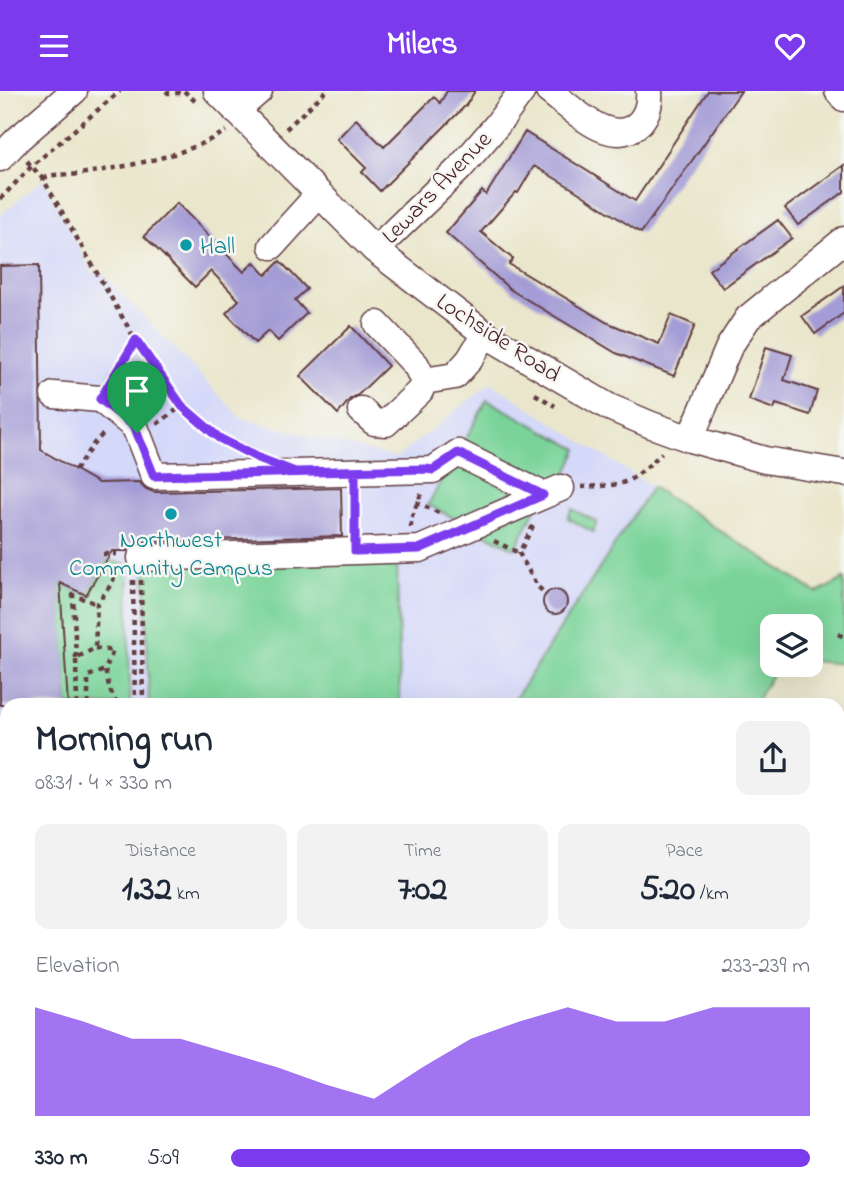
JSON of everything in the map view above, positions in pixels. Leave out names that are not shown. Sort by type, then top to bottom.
[{"type":"street","points":[[6,151],[74,91]]},
{"type":"street","name":"Lochside Road","points":[[218,91],[232,121],[269,145],[375,250],[485,334],[609,407],[690,439],[765,460],[844,474]]},
{"type":"street","points":[[232,121],[259,91]]},
{"type":"street","name":"Lewars Avenue","points":[[375,250],[459,169],[522,91]]},
{"type":"street","points":[[549,91],[602,130],[620,133],[643,119],[650,101],[649,91]]},
{"type":"street","points":[[838,91],[844,97]]},
{"type":"street","points":[[272,246],[319,194]]},
{"type":"street","points":[[690,439],[729,347],[748,318],[844,240]]},
{"type":"street","points":[[361,411],[373,422],[386,423],[420,391],[424,381],[416,365],[377,324]]},
{"type":"street","points":[[424,381],[455,376],[470,359],[485,334]]},
{"type":"street","points":[[54,395],[100,399],[135,427],[154,476],[433,470],[458,453],[552,491]]},
{"type":"street","points":[[130,557],[419,549],[552,491]]},
{"type":"path","points":[[0,199],[32,166],[120,91]]},
{"type":"path","points":[[166,91],[184,93]]},
{"type":"path","points":[[269,145],[326,91]]},
{"type":"path","points":[[43,179],[51,174],[76,175],[156,158],[209,141],[232,121]]},
{"type":"path","points":[[6,151],[32,166],[43,179],[136,340],[182,406],[219,438],[244,451]]},
{"type":"path","points":[[100,399],[136,340]]},
{"type":"path","points":[[75,470],[95,442],[121,416]]},
{"type":"path","points":[[552,491],[620,485],[636,477],[663,452]]},
{"type":"path","points":[[412,549],[411,518],[433,470]]},
{"type":"path","points":[[355,471],[355,551]]},
{"type":"path","points":[[535,523],[519,553],[537,586],[547,595]]},
{"type":"path","points":[[103,554],[130,557]]},
{"type":"path","points":[[95,649],[97,604],[118,569],[130,557]]},
{"type":"path","points":[[130,557],[135,698]]},
{"type":"path","points":[[130,557],[143,698]]},
{"type":"path","points":[[77,698],[74,595],[97,604]]},
{"type":"path","points":[[76,658],[95,649],[113,652],[104,670],[88,676],[88,698]]},
{"type":"path","points":[[104,670],[114,698]]},
{"type":"shaded area","points":[[43,179],[93,274],[101,272],[241,418],[396,458],[491,383],[820,595],[792,614],[760,614],[760,677],[771,677],[758,698],[0,698],[0,216]]},
{"type":"green space","points":[[487,400],[578,449],[556,497],[462,446]]},
{"type":"green space","points":[[453,459],[538,504],[515,549],[428,505]]},
{"type":"green space","points":[[652,487],[817,593],[844,579],[844,664],[823,662],[823,614],[760,614],[760,677],[771,677],[758,698],[516,698]]},
{"type":"green space","points":[[572,509],[597,522],[593,532],[568,518]]},
{"type":"green space","points":[[397,558],[400,698],[149,698],[145,563]]},
{"type":"green space","points":[[107,560],[128,565],[130,698],[67,698],[59,583],[86,595]]},
{"type":"building","points":[[447,91],[475,91],[466,105],[380,191],[362,172],[366,168],[337,139],[356,119],[384,147],[434,97],[440,103]]},
{"type":"building","points":[[708,91],[741,91],[641,233],[534,166],[518,193],[516,192],[481,232],[513,259],[509,264],[606,322],[659,344],[671,315],[695,325],[674,376],[616,353],[511,290],[446,233],[482,191],[486,195],[525,132],[635,201]]},
{"type":"building","points":[[844,165],[844,192],[798,225],[785,208]]},
{"type":"building","points":[[177,203],[244,272],[254,262],[266,275],[280,261],[307,289],[295,300],[307,313],[278,341],[268,331],[255,343],[226,313],[239,300],[211,271],[195,287],[144,236]]},
{"type":"building","points":[[778,220],[792,238],[723,288],[709,270]]},
{"type":"building","name":"Northwest Community Campus","points":[[39,265],[41,450],[98,483],[139,482],[154,492],[341,488],[342,536],[140,542],[127,551],[112,551],[86,595],[60,583],[68,698],[0,698],[0,266]]},
{"type":"building","points":[[844,286],[844,313],[815,334],[802,316]]},
{"type":"building","points":[[351,326],[388,366],[358,395],[350,399],[338,414],[300,376]]},
{"type":"building","points":[[766,347],[792,355],[784,380],[817,391],[810,415],[776,404],[774,409],[749,400]]},
{"type":"building","points":[[555,590],[563,594],[567,602],[563,610],[555,614],[547,610],[543,602],[547,594]]},
{"type":"place","name":"Hall","points":[[186,245]]},
{"type":"place","name":"Northwest Community Campus","points":[[171,514]]},
{"type":"route","points":[[136,340],[182,406],[219,438],[256,457],[295,472],[426,469],[433,470],[458,453],[543,495],[419,549],[355,551],[355,471],[154,476],[137,433],[135,427],[100,399],[136,340]]}]
